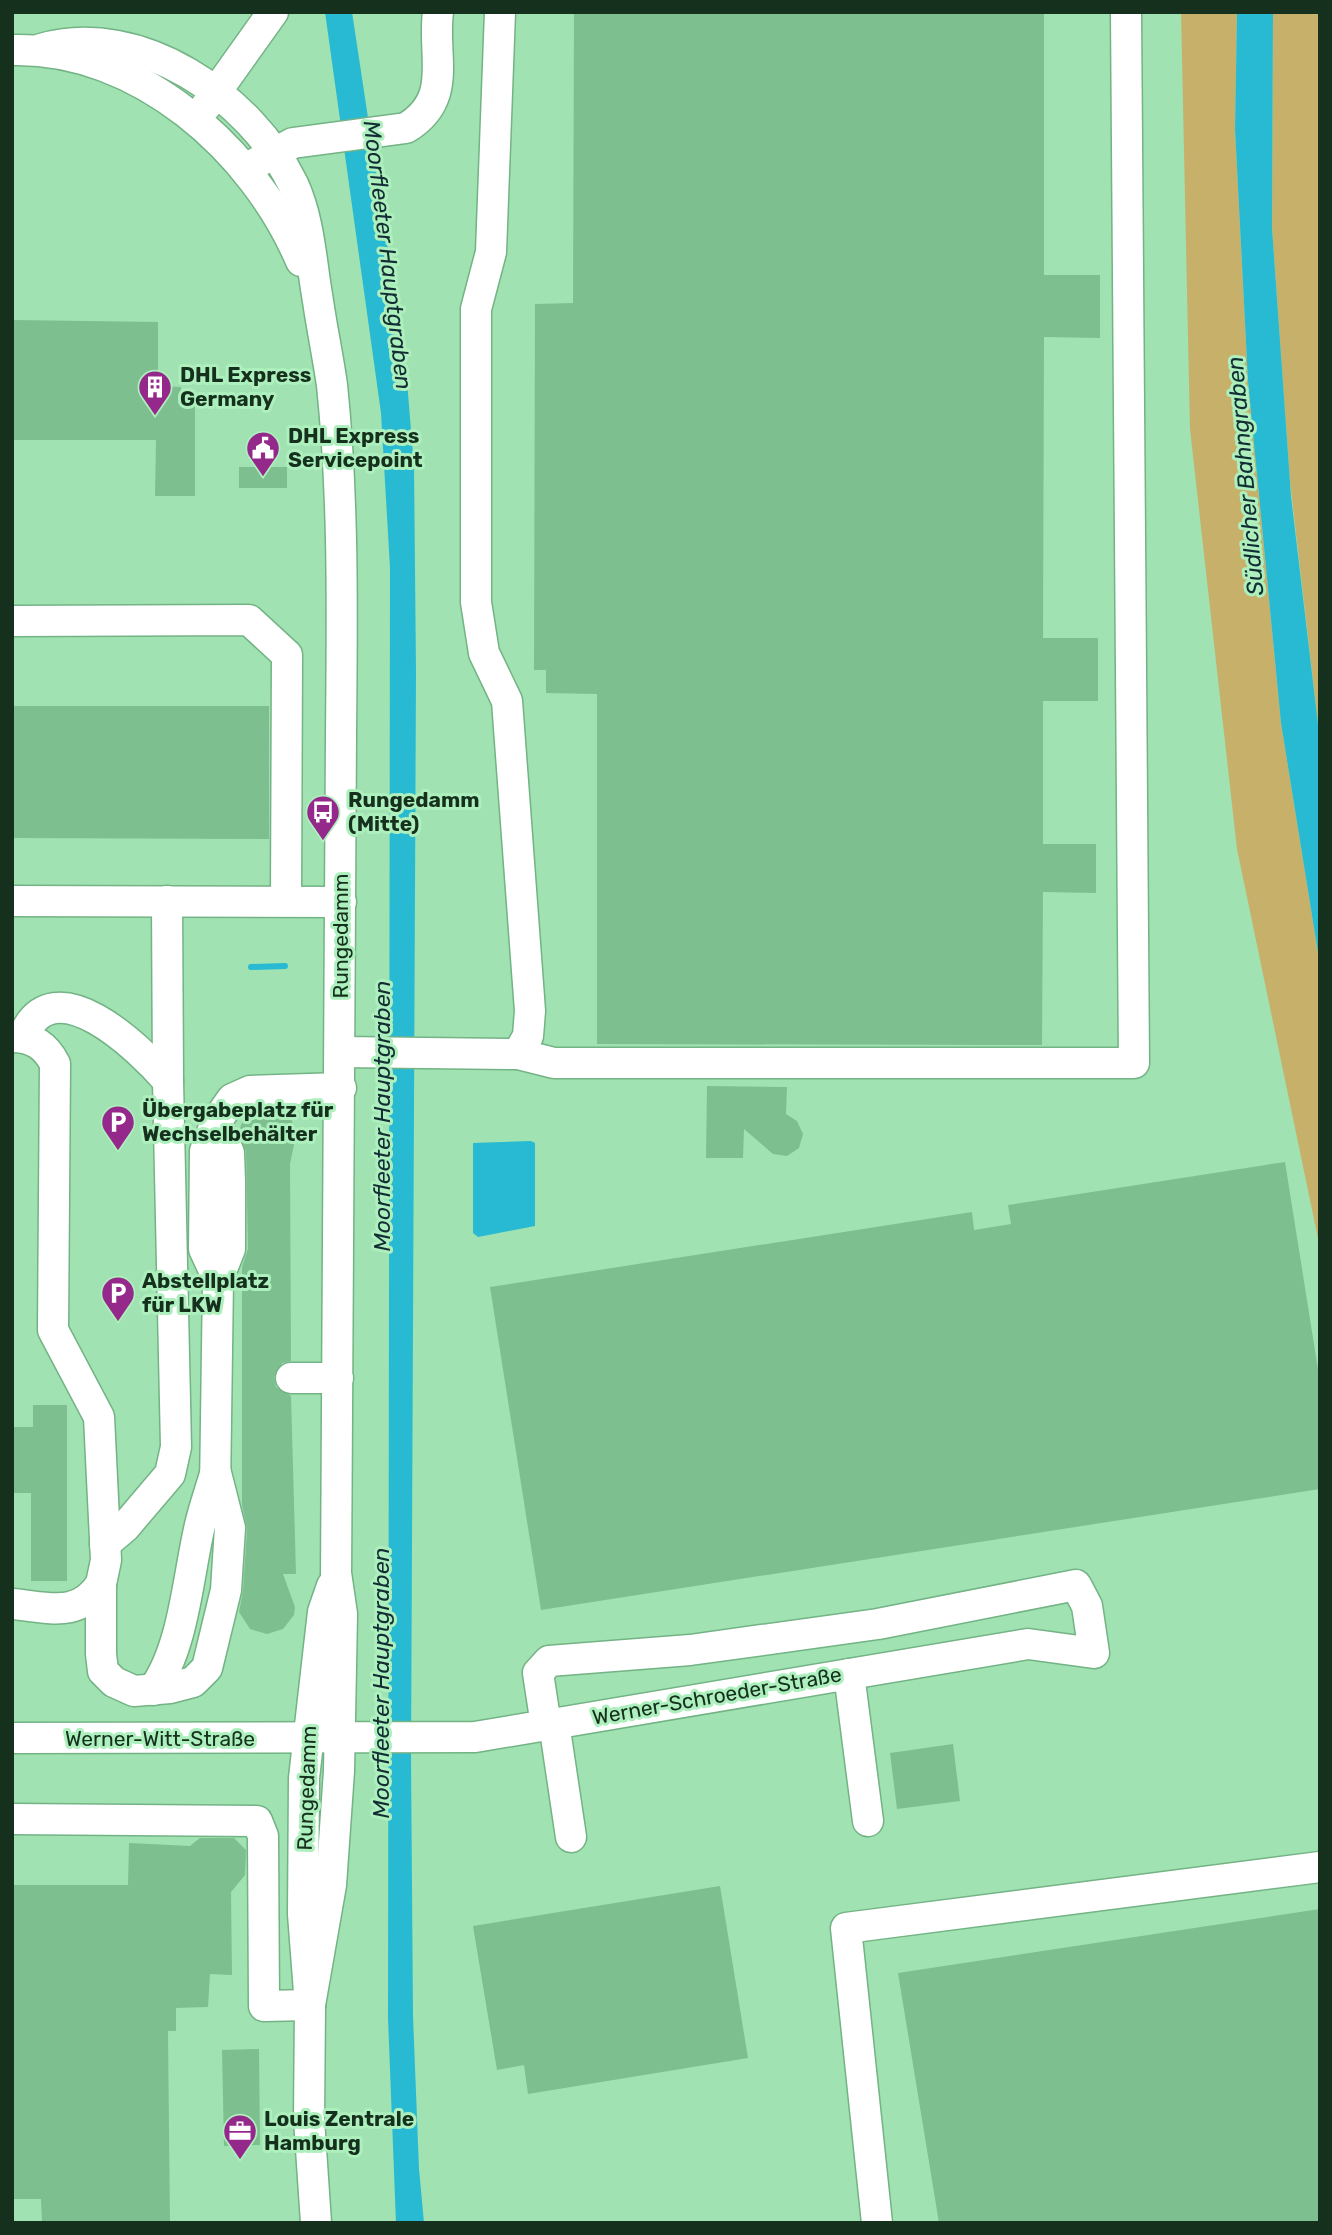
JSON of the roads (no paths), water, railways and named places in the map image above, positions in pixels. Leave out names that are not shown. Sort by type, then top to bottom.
[{"type":"street","points":[[195,119],[273,12]]},
{"type":"street","points":[[247,168],[293,144],[407,128],[417,122],[437,95],[438,12]]},
{"type":"street","points":[[500,12],[491,252],[476,309],[476,602],[484,653],[508,701],[530,1028],[518,1055]]},
{"type":"street","points":[[341,1052],[518,1055],[554,1063],[1134,1063],[1126,12]]},
{"type":"street","name":"Rungedamm","points":[[27,49],[75,44],[132,52],[179,68],[217,92],[241,113],[274,152],[293,186],[303,214],[331,384],[338,465],[342,612],[336,1573],[342,1614],[331,1885],[310,2005]]},
{"type":"street","name":"Rungedamm","points":[[27,49],[78,58],[119,74],[176,104],[195,119],[247,168],[279,214],[317,300]]},
{"type":"street","points":[[12,621],[249,620],[287,655],[286,900]]},
{"type":"street","points":[[12,901],[341,902]]},
{"type":"street","points":[[105,1544],[125,1527],[170,1474],[176,1447],[167,901]]},
{"type":"street","points":[[168,1081],[148,1057],[95,1017],[78,1009],[59,1008],[41,1014],[29,1022],[18,1037],[47,1048],[55,1064],[53,1331],[99,1417],[106,1560],[100,1584],[103,1671],[114,1682],[134,1691],[162,1689],[184,1671],[209,1586],[214,1537],[218,1279],[230,1249],[229,1153],[216,1122],[232,1099],[250,1090],[341,1088]]},
{"type":"street","points":[[291,1378],[338,1378]]},
{"type":"street","name":"Rungedamm","points":[[316,2223],[309,2119],[310,2005],[303,1914],[307,1739],[323,1612],[336,1573]]},
{"type":"street","points":[[12,1604],[66,1609],[87,1601],[100,1584]]},
{"type":"street","name":"Werner-Schroeder-Straße","points":[[339,1739],[475,1737],[1028,1644],[1094,1653],[1087,1606],[1076,1585],[864,1626],[690,1650],[549,1661],[538,1673],[550,1724]]},
{"type":"street","points":[[849,1674],[868,1821]]},
{"type":"street","points":[[550,1724],[571,1838]]},
{"type":"street","name":"Werner-Witt-Straße","points":[[12,1738],[339,1739]]},
{"type":"street","points":[[12,1819],[257,1821],[263,1836],[264,2006],[310,2005]]},
{"type":"street","points":[[877,2223],[846,1928],[1320,1867]]},
{"type":"water","name":"Moorfleeter Hauptgraben","points":[[325,12],[352,12],[406,369],[414,467],[416,672],[411,1760],[413,2016],[419,2169],[424,2223],[396,2223],[388,2018],[390,568],[381,413]]},
{"type":"water","points":[[1237,12],[1273,12],[1272,228],[1291,496],[1320,741],[1320,965],[1281,723],[1248,381],[1235,129]]},
{"type":"water","points":[[473,1143],[535,1143],[535,1226],[478,1237],[473,1233]]},
{"type":"waterway","points":[[251,967],[285,966]]},
{"type":"place","name":"DHL Express Germany","points":[[155,417]]},
{"type":"place","name":"DHL Express Servicepoint","points":[[263,478]]},
{"type":"place","name":"Rungedamm (Mitte)","points":[[323,842]]},
{"type":"place","name":"Übergabeplatz für Wechselbehälter","points":[[118,1152]]},
{"type":"place","name":"Abstellplatz für LKW","points":[[118,1323]]},
{"type":"place","name":"Louis Zentrale Hamburg","points":[[240,2161]]},
{"type":"water label","name":"Südlicher Bahngraben","points":[[1245,476]]}]
